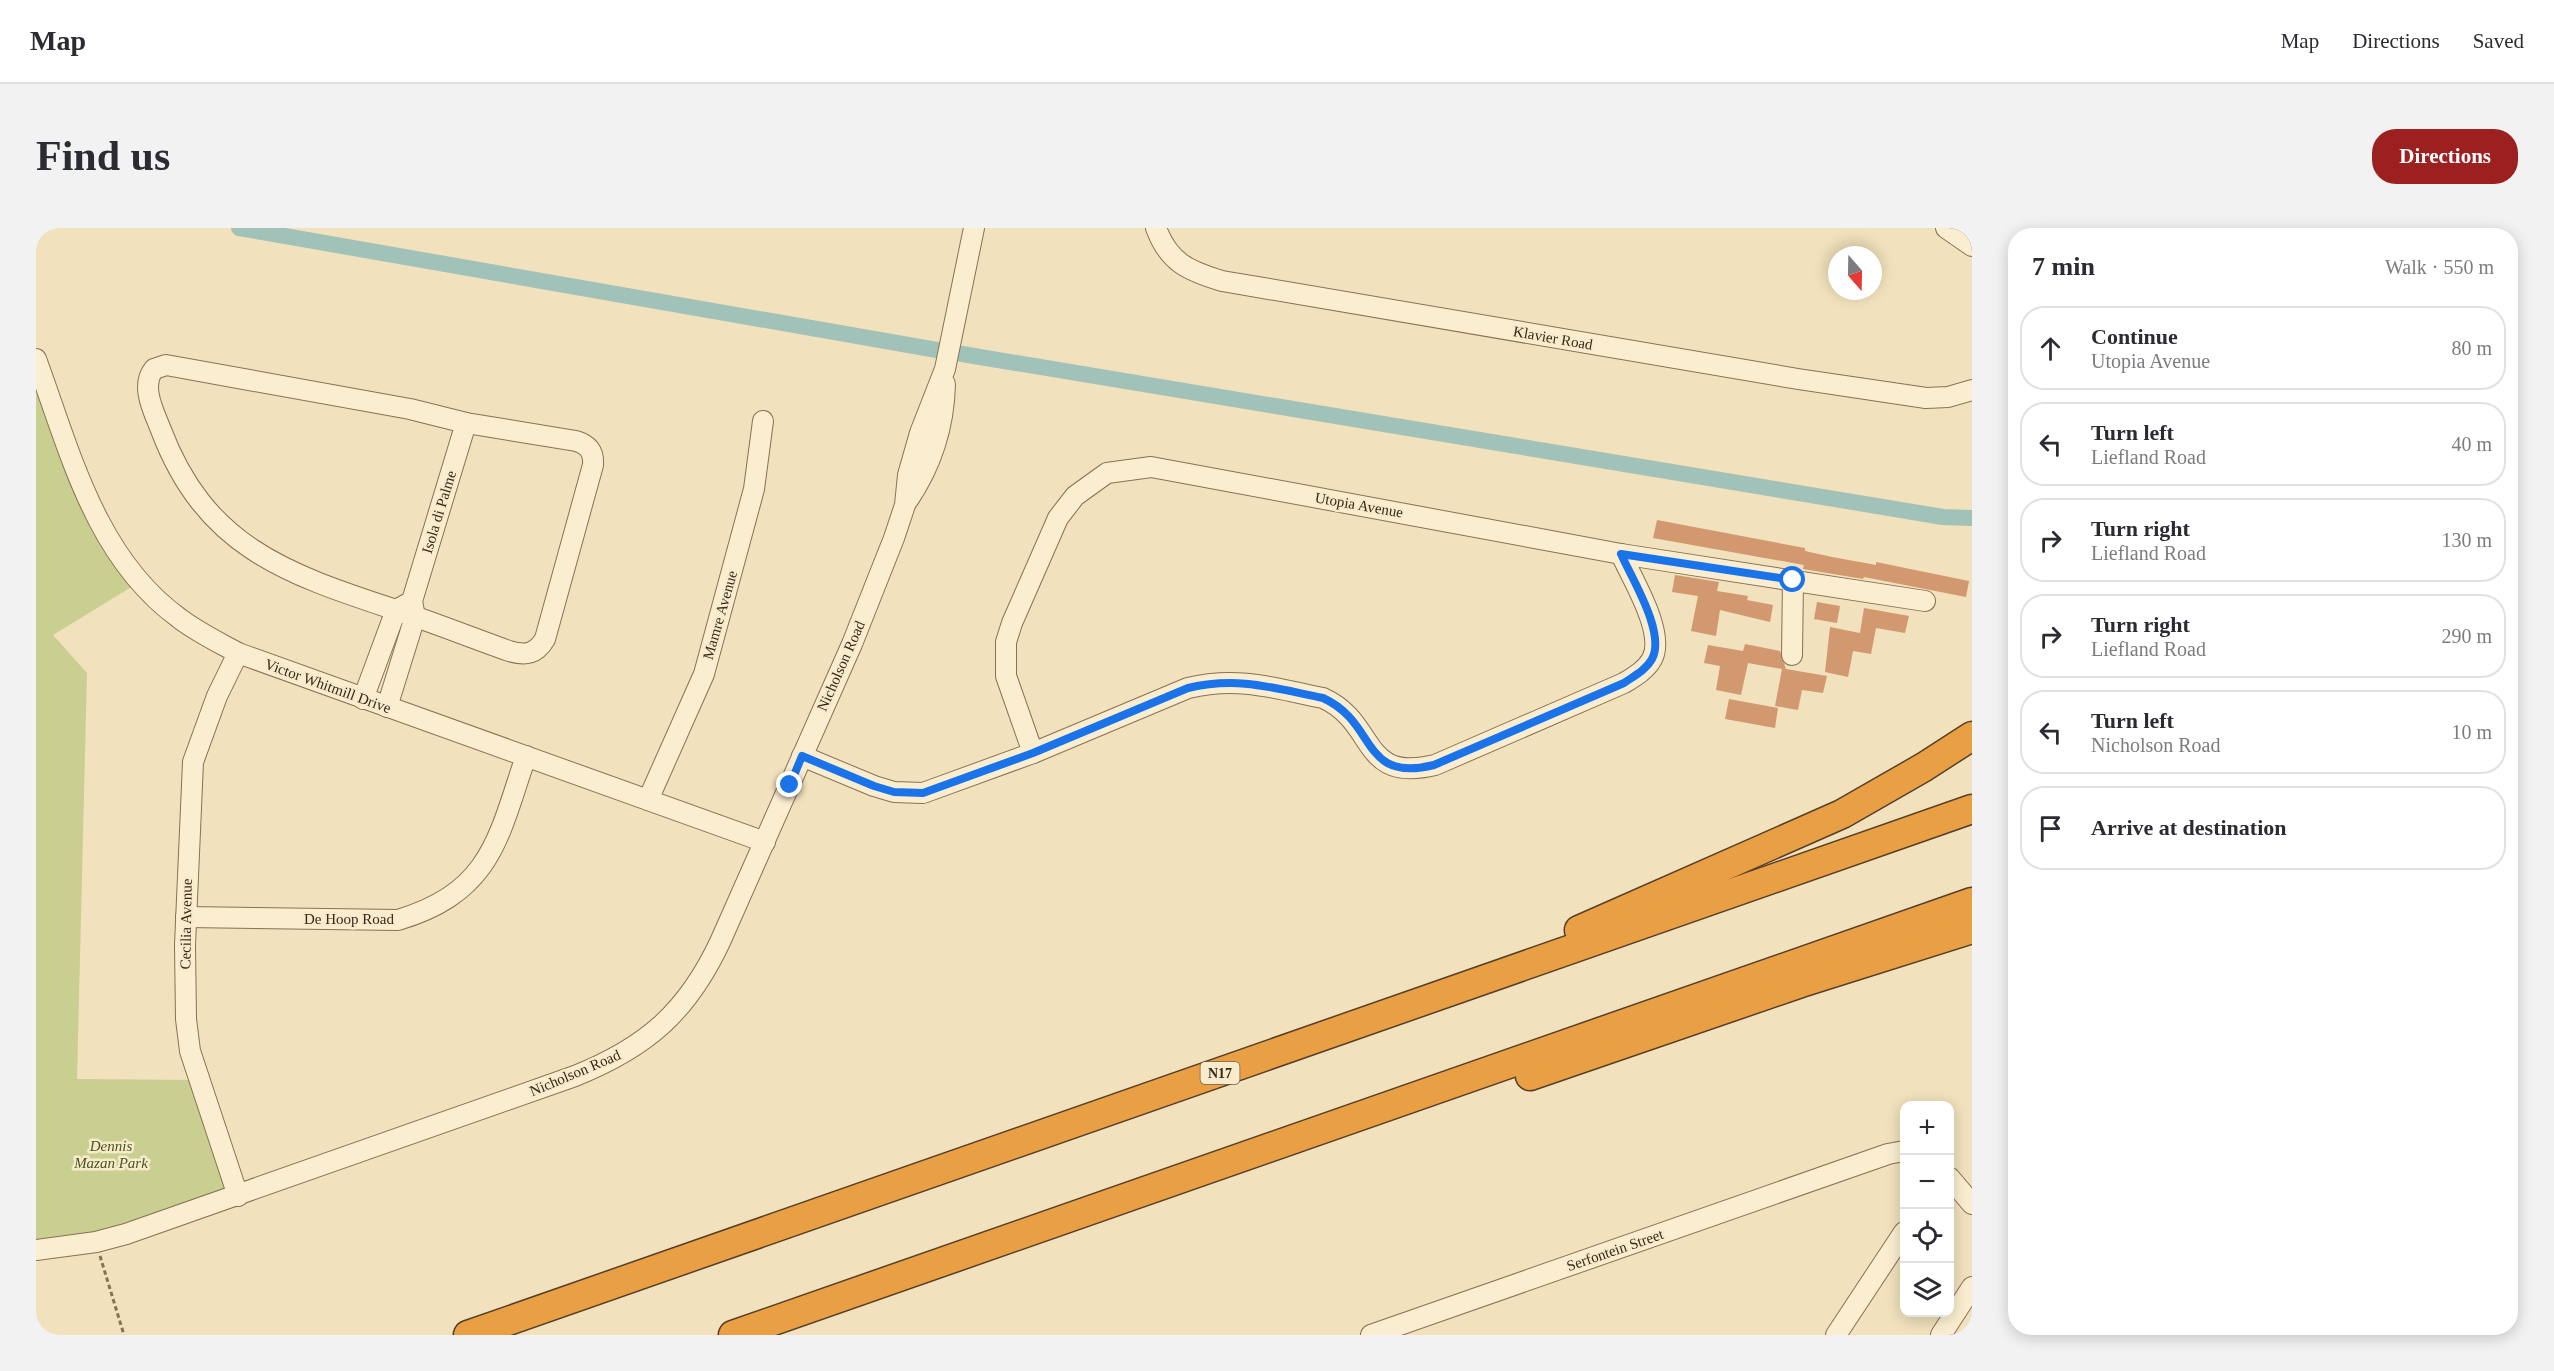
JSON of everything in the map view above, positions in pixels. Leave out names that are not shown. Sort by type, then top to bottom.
[{"type":"highway","points":[[1368,1022],[1842,814],[1924,768],[1972,736]]},
{"type":"highway","name":"N17","points":[[468,1335],[1368,1022],[1972,808]]},
{"type":"highway","points":[[733,1335],[1121,1201],[1430,1089],[1972,902]]},
{"type":"highway","points":[[1121,1201],[1151,1198],[1284,1157],[1801,983],[1972,929]]},
{"type":"street","name":"Nicholson Road","points":[[36,1250],[96,1242],[238,1196],[575,1076],[635,1048],[670,1018],[695,988],[720,942],[865,612],[905,505],[930,460],[944,406],[945,369],[974,228]]},
{"type":"street","name":"Klavier Road","points":[[1156,228],[1162,242],[1179,263],[1190,271],[1221,281],[1902,395],[1948,397],[1972,390]]},
{"type":"street","points":[[1946,228],[1972,246]]},
{"type":"street","name":"Victor Whitmill Drive","points":[[36,359],[89,503],[105,535],[139,580],[178,617],[238,653],[765,842]]},
{"type":"street","points":[[166,365],[398,407],[466,423],[576,441],[590,449],[594,457],[545,639],[536,651],[519,654],[509,651],[408,610],[300,577],[224,530],[196,494],[166,444],[148,391],[150,374],[154,369],[166,365]]},
{"type":"street","name":"Mamre Avenue","points":[[648,800],[704,674],[754,489],[763,422]]},
{"type":"street","name":"Isola di Palme","points":[[387,707],[408,610],[466,423]]},
{"type":"street","name":"Utopia Avenue","points":[[1033,753],[1006,676],[1006,642],[1058,518],[1075,495],[1107,473],[1150,467],[1621,554],[1925,601]]},
{"type":"street","points":[[802,756],[874,786],[909,794],[943,787],[1033,753],[1188,688],[1214,682],[1238,681],[1323,698],[1335,704],[1356,724],[1380,758],[1398,769],[1412,771],[1434,765],[1624,683],[1641,672],[1652,659],[1656,637],[1652,622],[1621,554]]},
{"type":"street","points":[[1792,655],[1793,580]]},
{"type":"street","name":"Isola di Palme","points":[[363,699],[408,610]]},
{"type":"street","name":"Cecilia Avenue","points":[[238,653],[217,696],[193,762],[186,917],[186,1019],[190,1051],[238,1196]]},
{"type":"street","name":"De Hoop Road","points":[[186,917],[398,920],[426,911],[463,889],[478,872],[501,828],[526,756]]},
{"type":"street","name":"Serfontein Street","points":[[1371,1335],[1859,1164],[1900,1152]]},
{"type":"street","points":[[1954,1183],[1972,1204]]},
{"type":"street","points":[[1836,1335],[1900,1239]]},
{"type":"street","points":[[1941,1335],[1972,1287]]},
{"type":"path","points":[[96,1242],[124,1335]]},
{"type":"green space","name":"Dennis Mazan Park","points":[[36,362],[133,586],[53,635],[87,673],[77,1079],[196,1080],[225,1188],[116,1232],[36,1245]]},
{"type":"building","points":[[1657,520],[1805,548],[1805,551],[1832,557],[1876,565],[1876,562],[1969,581],[1966,597],[1864,577],[1863,579],[1803,569],[1804,565],[1653,538]]},
{"type":"building","points":[[1675,575],[1719,582],[1717,591],[1748,596],[1747,600],[1773,605],[1770,622],[1720,610],[1716,636],[1691,631],[1698,596],[1672,592]]},
{"type":"building","points":[[1817,602],[1840,606],[1837,623],[1814,619]]},
{"type":"building","points":[[1864,608],[1909,616],[1905,633],[1876,628],[1871,654],[1853,651],[1848,677],[1825,672],[1830,627],[1860,633]]},
{"type":"building","points":[[1745,644],[1780,651],[1786,669],[1827,676],[1823,693],[1802,690],[1798,710],[1775,706],[1782,669],[1748,663],[1741,695],[1716,690],[1720,666],[1704,663],[1708,645],[1743,651]]},
{"type":"building","points":[[1729,699],[1778,708],[1775,728],[1725,719]]},
{"type":"waterway","points":[[239,228],[937,350]]},
{"type":"waterway","points":[[962,354],[1943,517],[1972,518]]},
{"type":"route","points":[[790,785],[802,756],[874,786],[894,792],[923,793],[1033,753],[1188,688],[1214,682],[1238,681],[1323,698],[1335,704],[1356,724],[1380,758],[1398,769],[1412,771],[1434,765],[1624,683],[1641,672],[1652,659],[1656,648],[1656,637],[1652,622],[1621,554],[1793,580]]}]
